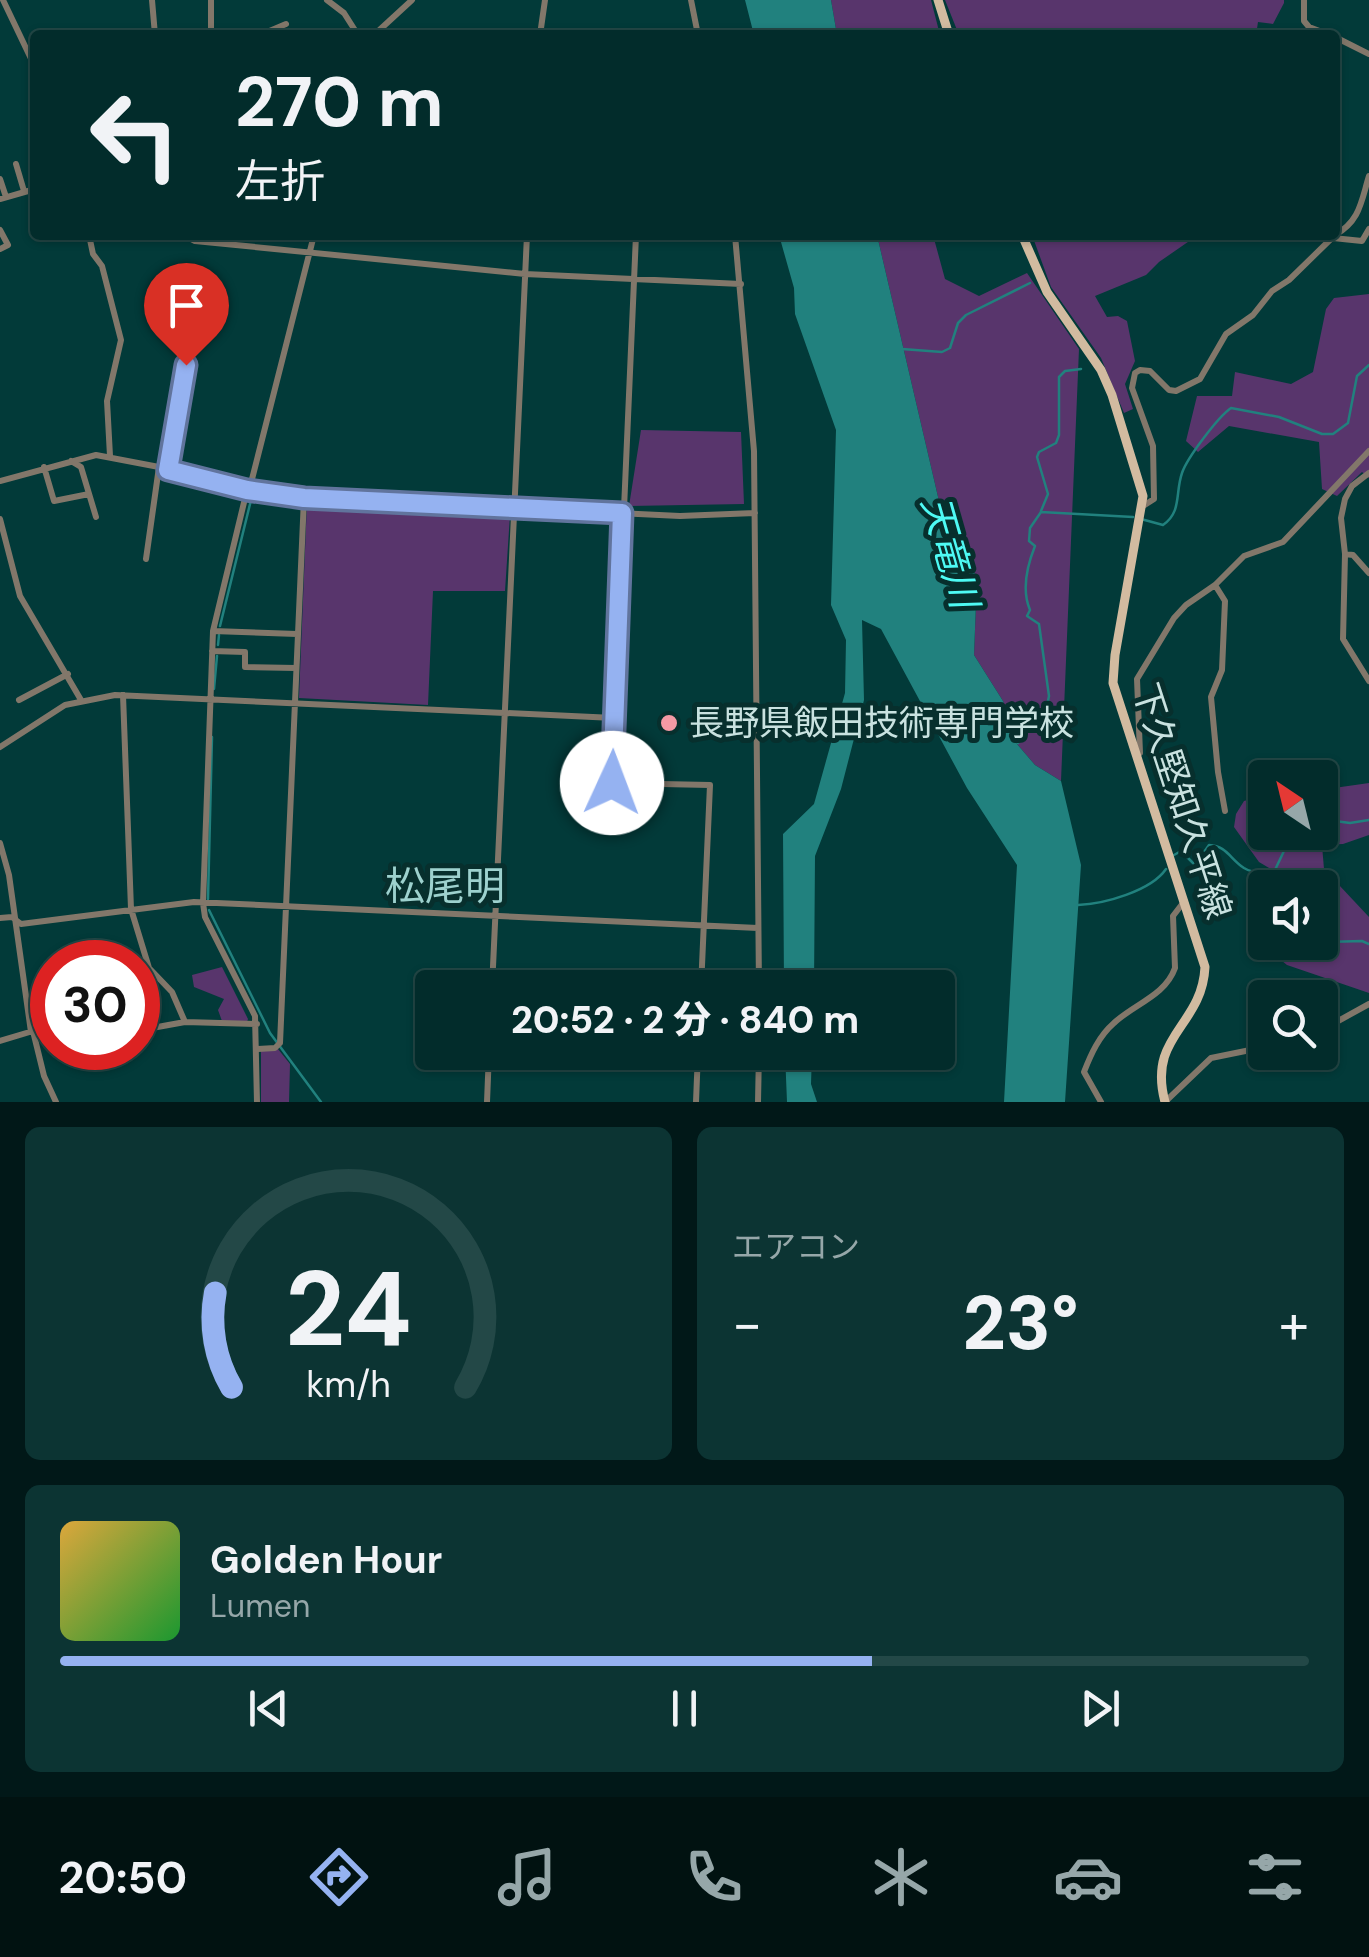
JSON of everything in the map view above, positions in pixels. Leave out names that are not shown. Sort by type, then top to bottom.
[{"type":"main road","points":[[938,0],[948,30]]},
{"type":"main road","name":"下久堅知久平線","points":[[1024,240],[1047,292],[1101,370],[1140,482],[1143,510],[1114,666],[1116,697],[1202,955],[1204,981],[1196,1005],[1162,1057],[1160,1084],[1165,1102]]},
{"type":"street","points":[[3,0],[30,57]]},
{"type":"street","points":[[152,0],[155,30]]},
{"type":"street","points":[[211,30],[212,0]]},
{"type":"street","points":[[327,0],[344,13],[355,30]]},
{"type":"street","points":[[541,30],[545,0]]},
{"type":"street","points":[[691,0],[697,30]]},
{"type":"street","points":[[1304,0],[1304,21],[1317,30]]},
{"type":"street","points":[[379,30],[409,1]]},
{"type":"street","points":[[272,30],[286,24]]},
{"type":"street","points":[[1340,40],[1369,54]]},
{"type":"street","points":[[16,164],[24,191]]},
{"type":"street","points":[[1340,232],[1357,216],[1369,176]]},
{"type":"street","points":[[0,180],[3,198],[30,189]]},
{"type":"street","points":[[0,230],[8,245],[0,249]]},
{"type":"street","points":[[1340,238],[1355,243],[1362,241],[1369,230]]},
{"type":"street","points":[[90,240],[93,254],[102,266],[121,340],[107,406],[110,456]]},
{"type":"street","points":[[192,240],[525,274],[741,284]]},
{"type":"street","points":[[258,1102],[257,1024],[205,917],[203,904],[212,651],[248,491],[313,240]]},
{"type":"street","points":[[493,970],[527,240]]},
{"type":"street","points":[[636,240],[612,783],[710,785],[702,970]]},
{"type":"street","points":[[735,240],[741,284],[755,514],[759,970]]},
{"type":"street","points":[[1143,510],[1154,499],[1153,446],[1132,388],[1134,373],[1150,370],[1169,390],[1176,391],[1200,379],[1226,334],[1253,315],[1272,291],[1289,280],[1329,240]]},
{"type":"street","points":[[146,559],[186,365]]},
{"type":"street","points":[[1140,769],[1138,679],[1174,618],[1244,556],[1282,542],[1369,451]]},
{"type":"street","points":[[0,481],[96,455],[248,491],[304,498],[680,516],[755,514]]},
{"type":"street","points":[[70,460],[80,467],[96,517]]},
{"type":"street","points":[[44,467],[54,501],[89,494]]},
{"type":"street","points":[[1369,473],[1352,486],[1342,510],[1343,639],[1369,681]]},
{"type":"street","points":[[258,1049],[278,1046],[304,498]]},
{"type":"street","points":[[0,520],[20,596],[81,700]]},
{"type":"street","points":[[1344,554],[1354,555],[1369,574]]},
{"type":"street","points":[[1215,585],[1224,601],[1222,670],[1211,696],[1225,810]]},
{"type":"street","points":[[214,631],[298,634]]},
{"type":"street","points":[[212,651],[245,652],[245,666],[296,668]]},
{"type":"street","points":[[19,700],[68,674]]},
{"type":"street","points":[[0,747],[66,705],[123,695],[614,718]]},
{"type":"street","points":[[123,695],[130,909],[150,968],[172,992],[185,1022]]},
{"type":"street","points":[[0,844],[9,874],[30,1017]]},
{"type":"street","points":[[1101,1102],[1084,1072],[1091,1054],[1118,1018],[1146,1001],[1172,976],[1173,916],[1183,903]]},
{"type":"street","points":[[16,922],[203,904],[758,928]]},
{"type":"street","points":[[0,918],[12,917],[16,922]]},
{"type":"street","points":[[1338,1021],[1369,1004]]},
{"type":"street","points":[[160,1024],[257,1024]]},
{"type":"street","points":[[0,1041],[30,1032]]},
{"type":"street","points":[[1165,1102],[1211,1058],[1248,1051]]},
{"type":"street","points":[[42,1070],[56,1102]]},
{"type":"street","points":[[487,1102],[488,1070]]},
{"type":"street","points":[[696,1102],[697,1070]]},
{"type":"street","points":[[758,1102],[759,1070]]},
{"type":"shaded area","points":[[831,0],[931,0],[939,30],[836,30]]},
{"type":"shaded area","points":[[945,0],[1284,0],[1273,24],[1258,22],[1257,30],[957,30]]},
{"type":"shaded area","points":[[878,240],[934,240],[945,279],[979,296],[1027,273],[1079,349],[1061,781],[1035,765],[1017,744],[1003,701],[974,655],[977,578],[939,501]]},
{"type":"shaded area","points":[[1034,240],[1191,240],[1146,275],[1095,296],[1107,317],[1118,316],[1127,321],[1135,361],[1125,384],[1133,409],[1124,413],[1101,358],[1051,287]]},
{"type":"shaded area","points":[[1369,294],[1369,478],[1362,472],[1337,496],[1322,489],[1319,442],[1229,426],[1198,452],[1186,441],[1197,396],[1232,396],[1235,372],[1291,384],[1313,372],[1326,309],[1334,298]]},
{"type":"shaded area","points":[[641,430],[741,432],[744,504],[629,506]]},
{"type":"shaded area","points":[[307,502],[507,511],[510,515],[505,591],[433,591],[428,705],[299,698]]},
{"type":"shaded area","points":[[1369,783],[1369,835],[1338,844],[1338,787]]},
{"type":"shaded area","points":[[1248,800],[1248,847],[1234,827],[1244,801]]},
{"type":"shaded area","points":[[1250,850],[1322,850],[1325,870],[1273,870],[1259,862]]},
{"type":"shaded area","points":[[1338,884],[1369,917],[1369,993],[1281,960],[1338,960]]},
{"type":"shaded area","points":[[222,967],[247,1022],[222,1021],[218,1010],[224,999],[194,987],[192,975]]},
{"type":"shaded area","points":[[278,1049],[290,1064],[289,1102],[261,1102],[261,1051]]},
{"type":"water","points":[[745,0],[831,0],[836,30],[753,30]]},
{"type":"water","name":"天竜川","points":[[780,240],[878,240],[939,501],[977,578],[974,655],[1003,701],[1017,744],[1035,765],[1061,781],[1081,865],[1065,1102],[1004,1102],[1017,865],[967,788],[881,629],[862,620],[864,700],[841,789],[815,856],[814,970],[784,970],[783,834],[814,804],[845,693],[846,640],[831,605],[836,430],[795,314],[794,288]]},
{"type":"water","points":[[786,1070],[811,1070],[817,1102],[787,1102]]},
{"type":"waterway","points":[[902,349],[942,352],[950,348],[958,323],[966,315],[1030,283]]},
{"type":"waterway","points":[[1141,519],[1163,525],[1169,520],[1176,508],[1185,466],[1231,408],[1279,417],[1322,434],[1333,434],[1348,423],[1357,376],[1369,365]]},
{"type":"waterway","points":[[1041,511],[1048,494],[1037,457],[1056,443],[1059,435],[1059,377],[1065,371],[1081,369]]},
{"type":"waterway","points":[[220,626],[252,496]]},
{"type":"waterway","points":[[1018,743],[1047,706],[1049,696],[1039,624],[1027,616],[1030,610],[1026,578],[1035,546],[1029,541],[1030,528],[1041,512],[1133,517]]},
{"type":"waterway","points":[[218,645],[219,635]]},
{"type":"waterway","points":[[214,689],[217,656]]},
{"type":"waterway","points":[[208,899],[212,737]]},
{"type":"waterway","points":[[1338,821],[1369,820]]},
{"type":"waterway","points":[[1174,855],[1181,851],[1195,865],[1209,845],[1215,846],[1248,870]]},
{"type":"waterway","points":[[1275,870],[1284,850]]},
{"type":"waterway","points":[[1078,905],[1126,895],[1150,884],[1166,869]]},
{"type":"waterway","points":[[209,910],[270,1033],[321,1102]]},
{"type":"waterway","points":[[1338,942],[1369,944]]},
{"type":"place","name":"長野県飯田技術専門学校","points":[[669,723]]},
{"type":"district","name":"松尾明","points":[[445,886]]},
{"type":"route","points":[[186,365],[168,470],[247,490],[304,498],[622,513],[612,783]]}]
